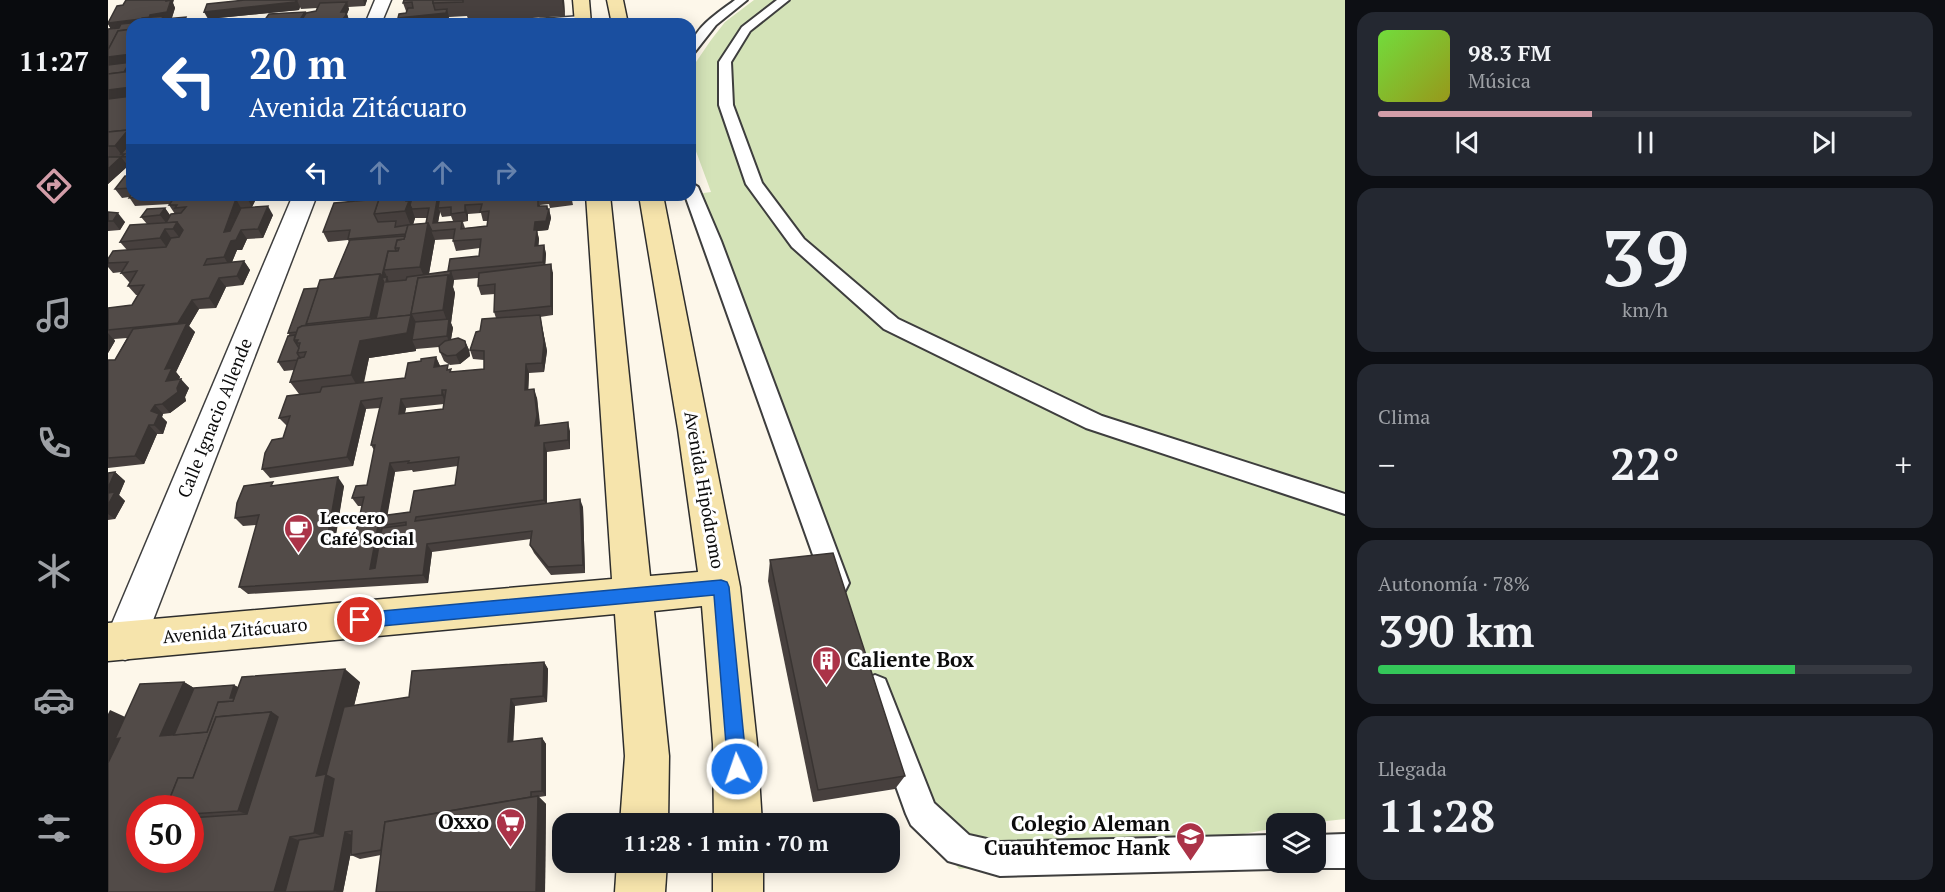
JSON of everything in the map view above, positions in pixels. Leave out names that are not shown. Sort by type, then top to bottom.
[{"type":"main road","points":[[581,0],[582,18]]},
{"type":"main road","points":[[615,0],[619,18]]},
{"type":"main road","points":[[599,201],[647,756],[644,813]]},
{"type":"main road","name":"Avenida Hipódromo","points":[[652,201],[721,587],[737,751],[738,813]]},
{"type":"main road","name":"Avenida Zitácuaro","points":[[117,642],[721,587]]},
{"type":"main road","points":[[640,892],[641,873]]},
{"type":"main road","points":[[738,873],[738,892]]},
{"type":"street","points":[[376,18],[383,0]]},
{"type":"street","name":"Calle Ignacio Allende","points":[[117,642],[302,201]]},
{"type":"lane","points":[[696,43],[712,23],[742,0]]},
{"type":"lane","points":[[784,0],[746,29],[724,62],[726,105],[754,184],[798,243],[891,324],[1094,422],[1345,504]]},
{"type":"lane","points":[[696,201],[844,604]]},
{"type":"lane","points":[[864,659],[922,814],[960,849],[1000,859],[1266,852]]},
{"type":"lane","points":[[1326,851],[1345,851]]},
{"type":"green space","points":[[754,0],[1345,0],[1345,819],[1326,821],[1326,813],[1266,813],[1266,830],[1105,859],[959,869],[895,789],[691,201],[696,201],[696,194],[711,192],[696,151],[696,62],[725,22]]},
{"type":"building","points":[[126,0],[171,0],[167,12],[150,15],[149,18],[126,18],[126,21],[108,23],[117,6],[123,5]]},
{"type":"building","points":[[245,0],[297,0],[204,12],[207,4]]},
{"type":"building","points":[[404,0],[433,0],[435,10],[447,9],[446,13],[398,18],[399,14],[406,13],[408,8],[413,8],[412,2],[403,3]]},
{"type":"building","points":[[433,0],[463,0],[463,2],[433,3]]},
{"type":"building","points":[[347,2],[341,12],[346,12],[346,15],[344,18],[303,18],[306,13],[316,11],[320,3]]},
{"type":"building","points":[[305,12],[301,18],[266,18],[269,14]]},
{"type":"building","points":[[126,23],[126,30],[118,31],[108,50],[108,29],[119,28],[121,24]]},
{"type":"building","points":[[126,30],[126,55],[108,57],[108,50],[118,31]]},
{"type":"building","points":[[126,63],[126,69],[124,72],[108,74],[108,65]]},
{"type":"building","points":[[126,72],[126,88],[108,90],[108,74]]},
{"type":"building","points":[[126,97],[126,130],[108,132],[108,99]]},
{"type":"building","points":[[126,130],[115,146],[108,146],[108,132]]},
{"type":"building","points":[[126,148],[126,157],[121,157],[125,154],[121,154]]},
{"type":"building","points":[[108,157],[121,157],[108,169]]},
{"type":"building","points":[[125,176],[126,176],[126,188],[115,189]]},
{"type":"building","points":[[172,201],[235,201],[224,232],[230,231],[241,208],[268,206],[258,229],[241,230],[236,240],[231,241],[224,257],[207,259],[204,265],[244,261],[237,276],[219,278],[209,298],[192,300],[178,323],[108,330],[108,308],[132,305],[144,285],[128,286],[137,271],[121,273],[128,262],[108,263],[108,259],[113,251],[166,247],[171,238],[179,237],[183,230],[177,222],[166,223],[171,214],[181,213],[186,207],[175,208],[177,205],[169,205]]},
{"type":"building","points":[[378,201],[409,201],[405,211],[374,214]]},
{"type":"building","points":[[378,201],[374,214],[378,222],[396,221],[395,227],[408,225],[406,234],[348,239],[350,230],[323,232],[334,203]]},
{"type":"building","points":[[411,201],[437,201],[433,223],[462,221],[461,229],[487,226],[489,211],[480,212],[482,204],[465,205],[465,212],[451,214],[451,207],[438,208],[439,201],[538,201],[538,206],[547,206],[549,209],[546,221],[535,222],[534,230],[537,230],[535,246],[544,245],[543,262],[448,271],[450,259],[479,256],[481,239],[453,241],[455,229],[432,231],[426,223],[429,208],[412,209]]},
{"type":"building","points":[[165,208],[160,215],[141,217],[147,209]]},
{"type":"building","points":[[108,212],[118,213],[113,221],[108,221]]},
{"type":"building","points":[[177,222],[173,229],[165,229],[160,238],[120,242],[130,225]]},
{"type":"building","points":[[428,223],[420,267],[384,270],[388,251],[398,251],[399,248],[395,248],[397,240],[404,239],[408,225]]},
{"type":"building","points":[[405,236],[404,239],[397,240],[396,251],[388,251],[382,276],[380,274],[334,278],[350,240]]},
{"type":"building","points":[[551,264],[551,306],[494,312],[495,284],[478,286],[479,273]]},
{"type":"building","points":[[451,271],[449,278],[448,275],[418,278],[411,314],[415,324],[411,315],[376,319],[384,282],[382,278],[387,277],[386,282],[406,280],[407,277]]},
{"type":"building","points":[[380,274],[370,317],[306,324],[320,280]]},
{"type":"building","points":[[448,275],[443,310],[411,314],[418,278]]},
{"type":"building","points":[[318,288],[307,325],[298,328],[297,332],[288,333],[304,289]]},
{"type":"building","points":[[411,315],[407,333],[360,341],[351,375],[290,382],[298,358],[304,357],[306,352],[297,353],[300,343],[294,340],[298,328]]},
{"type":"building","points":[[540,315],[544,342],[542,363],[526,364],[525,390],[534,389],[537,415],[535,426],[568,422],[568,440],[544,443],[544,500],[416,517],[415,521],[580,499],[583,565],[548,567],[530,545],[532,531],[427,544],[423,575],[239,587],[259,515],[235,518],[237,503],[244,486],[273,482],[271,486],[338,477],[327,540],[355,536],[364,497],[352,498],[356,486],[367,485],[375,445],[371,445],[382,398],[361,401],[347,457],[262,469],[265,453],[272,440],[283,438],[290,416],[279,418],[287,396],[320,392],[322,387],[405,378],[408,363],[421,361],[421,359],[436,357],[434,367],[448,365],[447,370],[451,369],[450,372],[484,369],[484,351],[470,350],[476,332],[480,331],[482,319]],"holes":[[[442,390],[446,390],[443,409],[399,414],[401,399],[442,395]],[[459,457],[455,485],[414,491],[410,512],[380,516],[390,463],[409,461],[408,463]],[[406,522],[406,525],[382,528],[375,568],[370,569],[378,526]]]},
{"type":"building","points":[[449,319],[447,336],[412,340],[415,322]]},
{"type":"building","points":[[187,323],[165,369],[172,368],[166,381],[181,379],[177,388],[178,392],[162,404],[155,405],[151,411],[159,414],[154,425],[149,425],[135,456],[108,458],[108,360],[115,360],[133,329]]},
{"type":"building","points":[[295,335],[294,340],[299,348],[297,353],[300,358],[278,362],[288,336]]},
{"type":"building","points":[[458,338],[465,341],[466,347],[456,355],[447,356],[440,352],[439,346],[445,341]]},
{"type":"building","points":[[115,472],[108,488],[108,473]]},
{"type":"building","points":[[115,492],[108,505],[108,493]]},
{"type":"building","name":"Caliente Box","points":[[833,553],[905,776],[818,790],[770,560]]},
{"type":"building","points":[[544,662],[543,696],[511,699],[508,742],[542,738],[542,791],[531,792],[531,797],[385,822],[381,850],[351,855],[352,831],[345,832],[334,891],[285,892],[299,840],[323,836],[334,779],[326,775],[344,707],[409,697],[412,671]]},
{"type":"building","points":[[345,669],[316,776],[326,774],[314,833],[290,837],[274,892],[108,892],[108,763],[120,738],[115,739],[140,684],[184,682],[160,736],[207,732],[218,702],[233,701],[242,677]],"holes":[[[271,712],[278,717],[247,814],[204,817],[204,873],[126,873],[126,795],[171,795],[178,778],[193,778],[216,717]]]},
{"type":"building","points":[[234,685],[230,698],[234,698],[233,701],[218,702],[207,732],[174,735],[194,688]]},
{"type":"building","points":[[271,712],[238,811],[204,813],[204,795],[171,795],[178,778],[193,778],[216,717]]},
{"type":"building","points":[[538,796],[536,892],[376,892],[385,822]]},
{"type":"place","name":"Leccero Café Social","points":[[299,554]]},
{"type":"place","name":"Caliente Box","points":[[826,686]]},
{"type":"place","name":"Oxxo","points":[[510,848]]},
{"type":"place","name":"Colegio Aleman Cuauhtemoc Hank","points":[[1191,862]]},
{"type":"route","points":[[360,620],[721,587],[737,769]]}]
